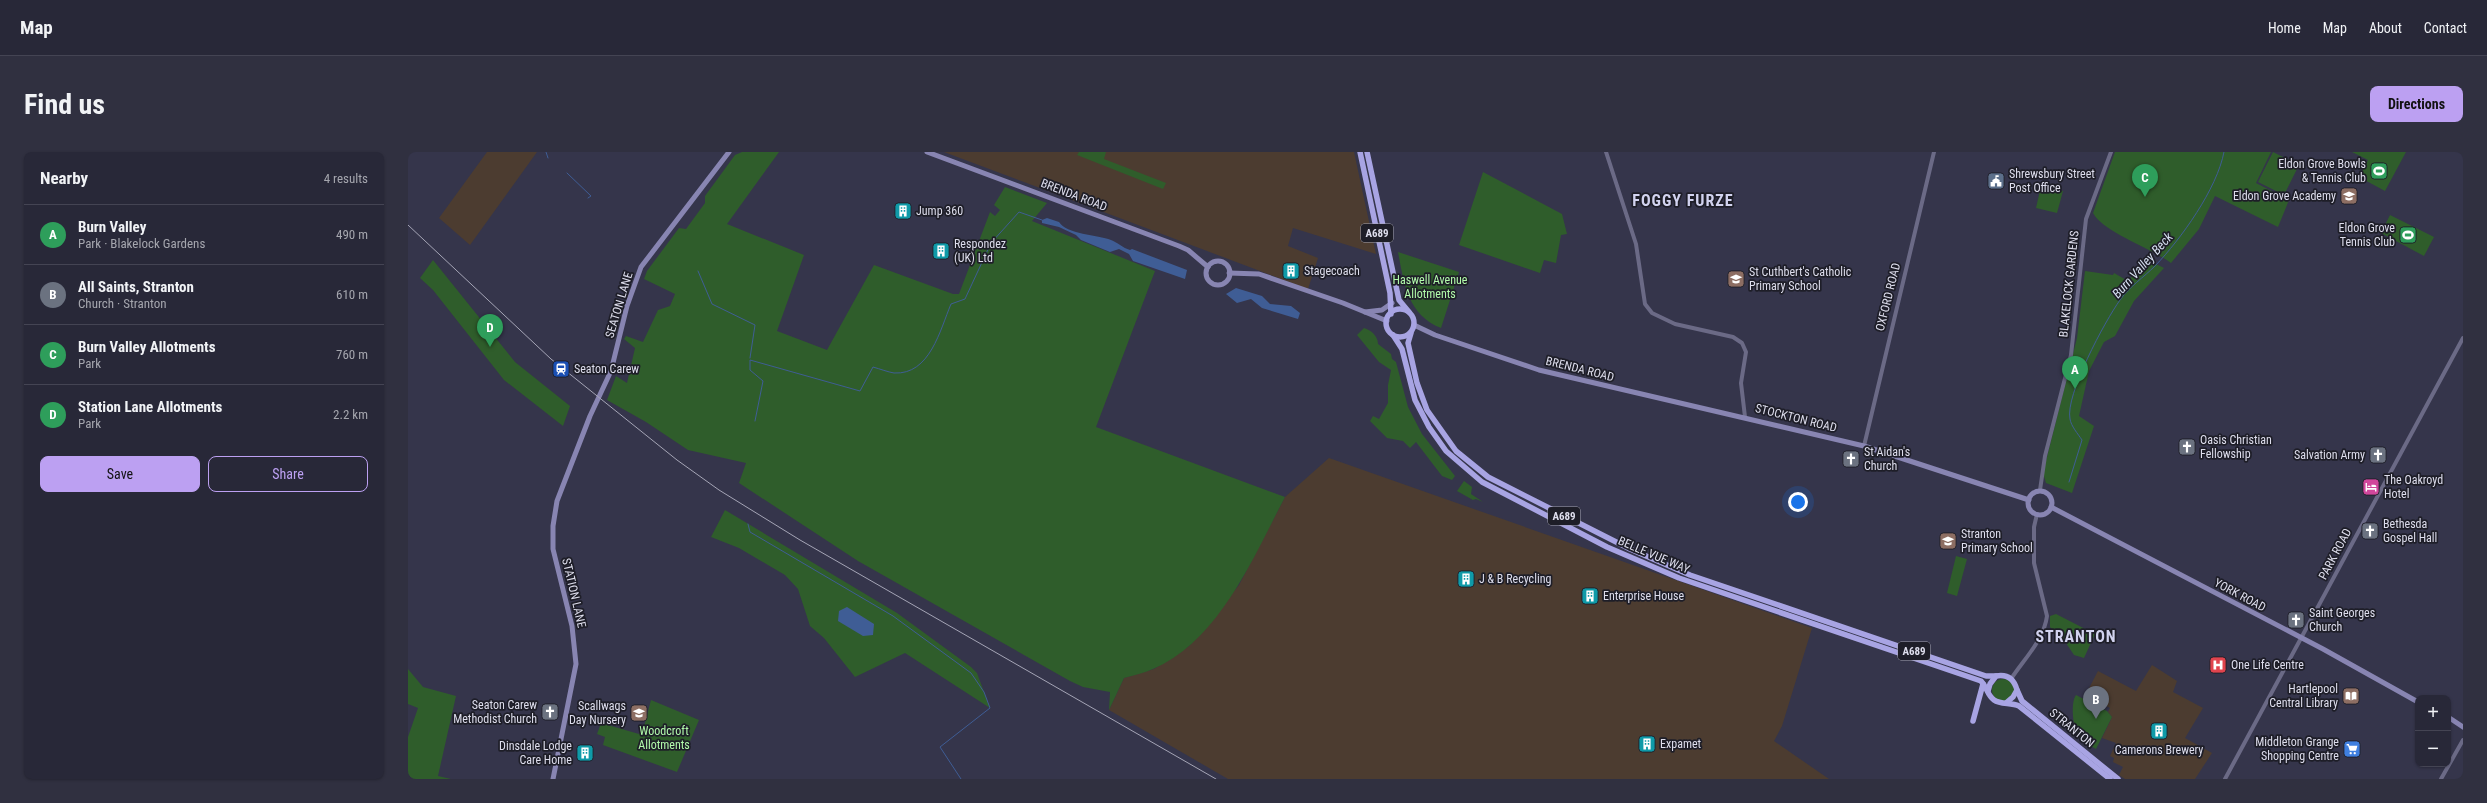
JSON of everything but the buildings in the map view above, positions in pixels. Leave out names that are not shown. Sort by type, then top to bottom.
[{"type":"highway","name":"A689","points":[[1360,152],[1392,303],[1387,321],[1388,329],[1393,335]]},
{"type":"highway","name":"A689","points":[[1366,152],[1397,293],[1399,300],[1413,318],[1414,325],[1411,333]]},
{"type":"highway","points":[[1390,314],[1399,310],[1409,312]]},
{"type":"highway","points":[[1393,335],[1402,337],[1411,333]]},
{"type":"highway","name":"BELLE VUE WAY","points":[[1411,333],[1408,343],[1412,364],[1427,410],[1448,442],[1478,470],[1501,484],[1660,563],[1746,595],[1986,676],[1996,676]]},
{"type":"highway","name":"BELLE VUE WAY","points":[[1393,335],[1403,353],[1415,400],[1438,441],[1464,469],[1492,488],[1607,547],[1679,578],[1983,684]]},
{"type":"highway","name":"A689","points":[[1996,676],[2004,675],[2011,679]]},
{"type":"highway","points":[[1988,691],[1990,684],[1996,676]]},
{"type":"highway","points":[[1983,684],[1995,701],[2006,702],[2013,697],[2016,690],[2011,679]]},
{"type":"highway","points":[[1973,721],[1983,684]]},
{"type":"highway","name":"STRANTON","points":[[2016,690],[2022,701],[2118,779]]},
{"type":"highway","name":"STRANTON","points":[[2006,702],[2019,706],[2110,779]]},
{"type":"main road","name":"SEATON LANE","points":[[590,416],[611,371],[627,306],[641,267],[729,152]]},
{"type":"main road","name":"BRENDA ROAD","points":[[927,152],[1179,246],[1188,250],[1208,267]]},
{"type":"main road","points":[[1213,262],[1221,262],[1226,265],[1230,273],[1225,283],[1214,284],[1207,278],[1208,267],[1213,262]]},
{"type":"main road","points":[[1230,273],[1258,274],[1387,321]]},
{"type":"main road","points":[[1364,312],[1382,310],[1392,303]]},
{"type":"main road","name":"BRENDA ROAD","points":[[1414,325],[1435,335],[1539,370],[1745,417]]},
{"type":"main road","name":"STATION LANE","points":[[553,779],[576,664],[572,626],[554,549],[553,526],[557,501],[590,416]]},
{"type":"main road","name":"STOCKTON ROAD","points":[[1745,417],[1864,446],[2029,500]]},
{"type":"main road","points":[[2040,490],[2050,496],[2051,507],[2044,514],[2036,514],[2031,510],[2029,500],[2032,494],[2040,490]]},
{"type":"main road","name":"YORK ROAD","points":[[2051,507],[2301,638],[2415,700]]},
{"type":"main road","points":[[2451,719],[2463,727]]},
{"type":"street","name":"STOCKTON ROAD","points":[[1606,152],[1636,244],[1645,304],[1652,312],[1675,324],[1733,336],[1742,343],[1746,352],[1741,383],[1745,417]]},
{"type":"street","name":"OXFORD ROAD","points":[[1864,446],[1934,152]]},
{"type":"street","name":"BLAKELOCK GARDENS","points":[[2040,490],[2044,456],[2071,355],[2086,219],[2091,200],[2111,152]]},
{"type":"street","name":"PARK ROAD","points":[[2226,779],[2463,338]]},
{"type":"street","points":[[2011,679],[2037,642],[2046,623],[2047,616],[2034,563],[2034,527],[2036,514]]},
{"type":"street","points":[[2441,779],[2463,740]]},
{"type":"shaded area","points":[[487,152],[537,152],[470,245],[439,218]]},
{"type":"shaded area","points":[[944,152],[1354,152],[1376,254],[1293,228],[1288,246],[1318,258],[1308,289]]},
{"type":"shaded area","points":[[1329,458],[1812,628],[1782,726],[1774,741],[1829,779],[1228,779],[1109,710],[1124,678],[1154,669],[1189,646],[1239,585],[1285,497]]},
{"type":"shaded area","name":"Camerons Brewery","points":[[2152,665],[2177,681],[2173,692],[2203,708],[2185,738],[2212,753],[2195,779],[2125,779],[2119,775],[2123,767],[2113,762],[2114,758],[2110,756],[2116,743],[2102,738],[2112,717],[2108,712],[2110,708],[2086,694],[2098,671],[2136,691]]},
{"type":"green space","points":[[742,152],[779,152],[727,224],[804,255],[777,331],[827,350],[874,265],[953,294],[959,294],[990,212],[995,216],[1000,210],[994,205],[1005,187],[1047,203],[1032,221],[1155,271],[1096,427],[1285,497],[1247,570],[1216,618],[1197,639],[1176,656],[1153,669],[1124,678],[1109,710],[1110,692],[1083,687],[1070,681],[858,561],[739,483],[746,463],[688,450],[646,422],[607,400],[616,376],[627,383],[635,348],[624,339],[626,336],[643,342],[658,310],[670,306],[675,294],[644,279],[647,271],[679,228],[686,229],[705,203],[705,196],[735,155]]},
{"type":"green space","points":[[1079,152],[1106,152],[1104,159],[1166,183],[1163,189],[1077,155]]},
{"type":"green space","points":[[2115,152],[2271,152],[2256,183],[2289,200],[2278,227],[2215,196],[2199,229],[2171,263],[2107,227],[2098,220],[2093,213]]},
{"type":"green space","points":[[2273,152],[2299,165],[2284,195],[2258,182]]},
{"type":"green space","name":"Eldon Grove Bowls & Tennis Club","points":[[2352,152],[2406,152],[2385,191],[2359,177],[2368,160]]},
{"type":"green space","points":[[1483,172],[1562,214],[1567,234],[1561,235],[1556,263],[1544,260],[1540,273],[1459,245]]},
{"type":"green space","points":[[2041,186],[2063,191],[2057,213],[2036,208]]},
{"type":"green space","name":"Eldon Grove Tennis Club","points":[[2390,215],[2434,237],[2424,256],[2381,233]]},
{"type":"green space","name":"Haswell Avenue Allotments","points":[[1398,252],[1459,272],[1441,328],[1421,315],[1414,307],[1406,287]]},
{"type":"green space","points":[[2146,259],[2164,268],[2134,301],[2115,336],[2104,342],[2089,371],[2079,416],[2094,426],[2072,493],[2046,483],[2043,473],[2077,338],[2085,271],[2113,275],[2114,273],[2128,281]]},
{"type":"green space","points":[[433,260],[515,362],[570,406],[563,426],[504,380],[433,290],[420,278]]},
{"type":"green space","points":[[1364,328],[1374,334],[1377,338],[1378,344],[1391,354],[1392,359],[1396,362],[1408,407],[1422,434],[1455,476],[1452,480],[1442,476],[1416,442],[1410,448],[1403,441],[1387,438],[1370,421],[1373,416],[1379,419],[1388,403],[1388,385],[1391,370],[1379,362],[1357,335]]},
{"type":"green space","points":[[1464,481],[1472,487],[1471,494],[1483,502],[1476,499],[1473,500],[1457,491]]},
{"type":"green space","points":[[725,510],[897,613],[971,667],[977,673],[990,708],[905,653],[855,677],[824,638],[810,626],[798,589],[785,575],[739,548],[711,537]]},
{"type":"green space","points":[[1956,556],[1967,559],[1957,596],[1947,593]]},
{"type":"green space","points":[[2056,614],[2095,634],[2084,658],[2074,655],[2066,643],[2050,627],[2050,616]]},
{"type":"green space","points":[[408,669],[423,687],[456,696],[438,776],[451,779],[408,779],[408,737],[418,708],[408,704]]},
{"type":"green space","points":[[2003,679],[2007,680],[2013,686],[2013,694],[2007,700],[2003,701],[1999,700],[1993,694],[1992,690],[1993,686],[1999,680]]},
{"type":"green space","points":[[2076,695],[2107,711],[2112,717],[2096,749],[2082,740],[2076,729],[2073,717],[2073,704]]},
{"type":"green space","name":"Woodcroft Allotments","points":[[651,700],[699,720],[677,772],[603,745],[605,737],[597,734],[601,723],[639,734],[645,723]]},
{"type":"water","points":[[1047,218],[1059,222],[1063,226],[1075,232],[1111,240],[1127,249],[1132,249],[1187,270],[1185,279],[1133,261],[1129,254],[1119,249],[1110,252],[1081,240],[1076,235],[1059,227],[1042,223],[1042,220]]},
{"type":"water","points":[[1236,288],[1262,296],[1270,304],[1291,306],[1300,313],[1298,319],[1262,308],[1251,299],[1237,303],[1226,294]]},
{"type":"water","points":[[847,607],[874,624],[873,635],[863,636],[838,621],[839,611]]},
{"type":"waterway","points":[[546,152],[548,158]]},
{"type":"waterway","name":"Burn Valley Beck","points":[[2069,482],[2082,440],[2071,422],[2070,408],[2080,376],[2088,358],[2105,324],[2120,300],[2165,255],[2197,213],[2214,182],[2224,152]]},
{"type":"waterway","points":[[567,173],[591,196],[588,198]]},
{"type":"waterway","points":[[755,421],[763,381],[750,370],[750,360],[860,391],[873,367],[894,373],[906,372],[917,367],[925,359],[938,338],[951,304],[965,299],[991,243],[1019,212],[1042,220]]},
{"type":"waterway","points":[[698,271],[712,304],[755,325],[750,358]]},
{"type":"waterway","points":[[748,524],[750,532],[893,616],[971,673],[984,692],[990,708],[940,747],[961,779]]},
{"type":"railway","points":[[408,225],[551,359],[677,460],[719,490],[800,540],[1216,779]]},
{"type":"place","name":"Eldon Grove Bowls & Tennis Club","points":[[2379,171]]},
{"type":"place","name":"Shrewsbury Street Post Office","points":[[1996,181]]},
{"type":"place","name":"Eldon Grove Academy","points":[[2349,196]]},
{"type":"place","name":"Burn Valley Allotments","points":[[2145,197]]},
{"type":"place","name":"Jump 360","points":[[903,211]]},
{"type":"place","name":"Eldon Grove Tennis Club","points":[[2408,235]]},
{"type":"place","name":"Respondez (UK) Ltd","points":[[941,251]]},
{"type":"place","name":"Stagecoach","points":[[1291,271]]},
{"type":"place","name":"St Cuthbert's Catholic Primary School","points":[[1736,279]]},
{"type":"place","name":"Station Lane Allotments","points":[[490,347]]},
{"type":"place","name":"Seaton Carew","points":[[561,369]]},
{"type":"place","name":"Burn Valley","points":[[2075,389]]},
{"type":"place","name":"Oasis Christian Fellowship","points":[[2187,447]]},
{"type":"place","name":"Salvation Army","points":[[2378,455]]},
{"type":"place","name":"St Aidan's Church","points":[[1851,459]]},
{"type":"place","name":"The Oakroyd Hotel","points":[[2371,487]]},
{"type":"place","name":"Bethesda Gospel Hall","points":[[2370,531]]},
{"type":"place","name":"Stranton Primary School","points":[[1948,541]]},
{"type":"place","name":"J & B Recycling","points":[[1466,579]]},
{"type":"place","name":"Enterprise House","points":[[1590,596]]},
{"type":"place","name":"Saint Georges Church","points":[[2296,620]]},
{"type":"place","name":"One Life Centre","points":[[2218,665]]},
{"type":"place","name":"Hartlepool Central Library","points":[[2351,696]]},
{"type":"place","name":"Seaton Carew Methodist Church","points":[[550,712]]},
{"type":"place","name":"Scallwags Day Nursery","points":[[639,713]]},
{"type":"place","name":"All Saints, Stranton","points":[[2096,719]]},
{"type":"place","name":"Camerons Brewery","points":[[2159,731]]},
{"type":"place","name":"Expamet","points":[[1647,744]]},
{"type":"place","name":"Middleton Grange Shopping Centre","points":[[2352,749]]},
{"type":"place","name":"Dinsdale Lodge Care Home","points":[[585,753]]},
{"type":"district","name":"FOGGY FURZE","points":[[1683,200]]},
{"type":"district","name":"STRANTON","points":[[2076,636]]}]
